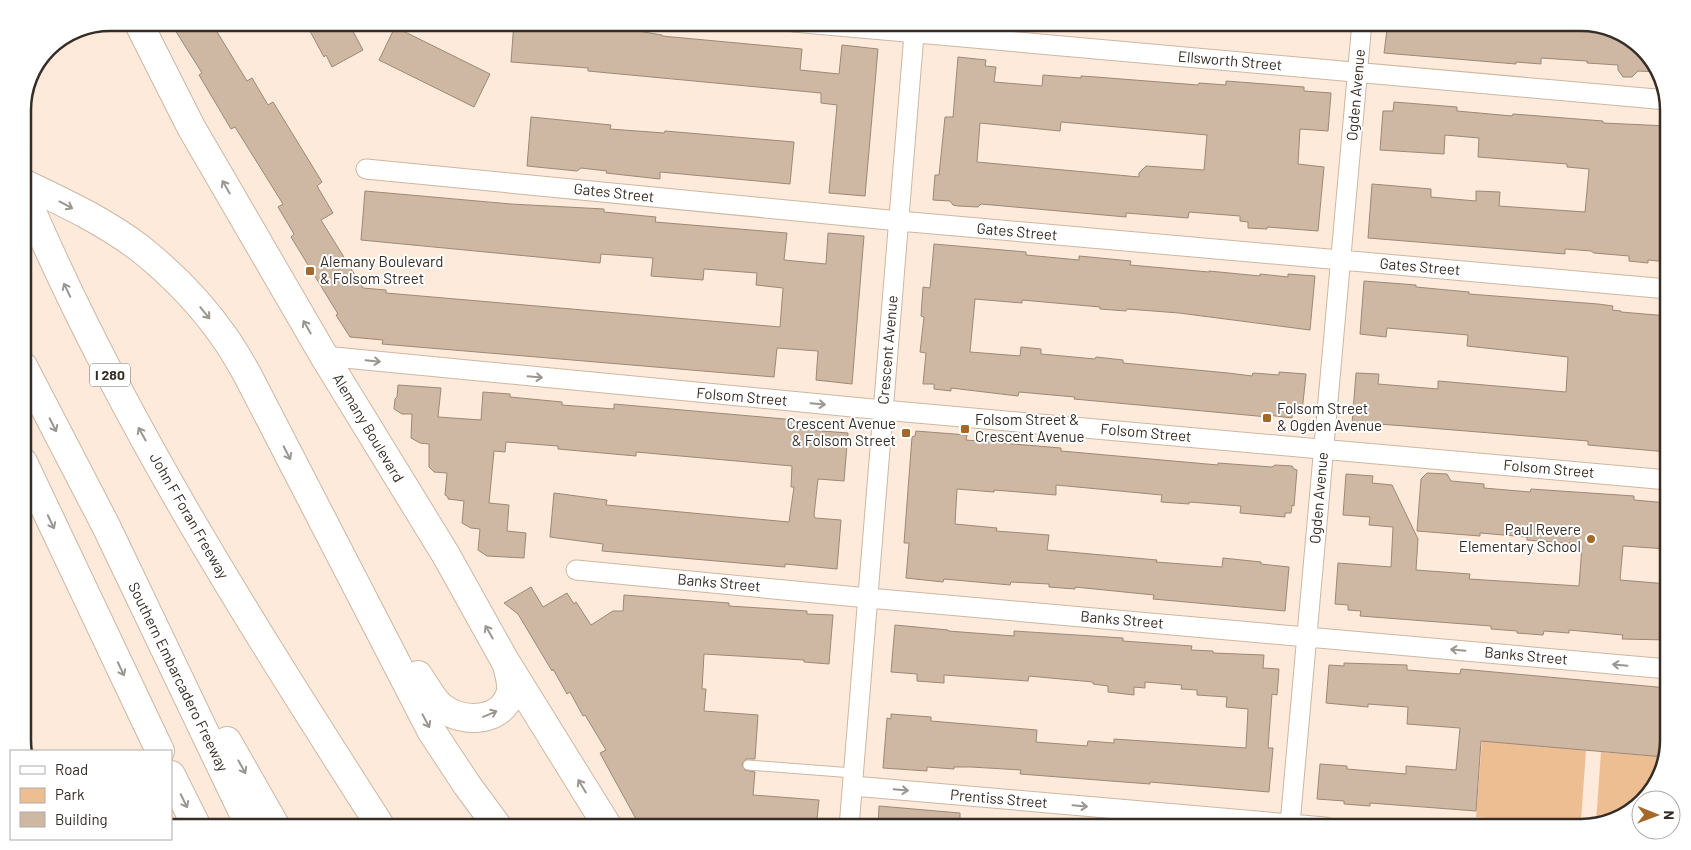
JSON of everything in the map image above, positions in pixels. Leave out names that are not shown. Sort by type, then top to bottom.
[{"type":"main road","name":"Alemany Boulevard","points":[[143,31],[191,127],[324,356],[446,555],[505,661],[602,819]]},
{"type":"main road","points":[[31,187],[86,215],[142,250],[173,277],[201,307],[226,339],[247,374],[432,732],[467,786],[491,819]]},
{"type":"main road","name":"John F Foran Freeway","points":[[31,210],[87,331],[146,443],[209,552],[371,819]]},
{"type":"main road","points":[[31,381],[106,526],[271,819]]},
{"type":"main road","points":[[31,479],[160,750]]},
{"type":"main road","name":"Southern Embarcadero Freeway","points":[[106,526],[246,819]]},
{"type":"main road","points":[[361,597],[440,706],[456,715],[474,719],[493,715],[505,705],[511,690],[510,675],[505,661]]},
{"type":"main road","points":[[172,777],[193,819]]},
{"type":"street","name":"Crescent Avenue","points":[[850,819],[915,31]]},
{"type":"street","name":"Ellsworth Street","points":[[945,31],[1358,72],[1659,99]]},
{"type":"street","name":"Ogden Avenue","points":[[1290,819],[1361,31]]},
{"type":"street","name":"Gates Street","points":[[366,169],[899,221],[1660,288]]},
{"type":"street","name":"Folsom Street","points":[[324,356],[884,410],[1660,479]]},
{"type":"street","name":"Banks Street","points":[[576,570],[868,598],[1660,668]]},
{"type":"street","name":"Prentiss Street","points":[[853,780],[1240,819]]},
{"type":"lane","points":[[748,765],[853,780]]},
{"type":"green space","points":[[1482,741],[1586,750],[1581,819],[1497,819],[1476,817]]},
{"type":"green space","points":[[1601,752],[1658,756],[1652,775],[1642,790],[1631,790],[1631,800],[1611,813],[1596,817]]},
{"type":"building","points":[[176,31],[216,31],[247,81],[252,78],[268,105],[273,102],[322,182],[317,186],[333,213],[321,220],[363,288],[386,290],[386,293],[780,327],[783,288],[756,285],[757,273],[704,269],[703,280],[651,276],[653,258],[601,254],[600,263],[361,240],[365,191],[511,204],[604,209],[604,212],[656,217],[655,222],[787,233],[784,260],[826,264],[828,233],[864,236],[852,384],[816,380],[818,351],[777,348],[774,377],[382,344],[383,340],[350,337],[291,237],[294,234],[278,207],[283,204],[235,127],[231,129],[199,75],[202,73]]},
{"type":"building","points":[[310,31],[353,31],[363,50],[332,67],[326,55],[324,57]]},
{"type":"building","points":[[393,31],[403,31],[490,74],[474,107],[379,60]]},
{"type":"building","points":[[513,31],[638,31],[662,36],[802,49],[800,70],[839,74],[842,45],[878,49],[865,196],[829,193],[837,105],[821,103],[821,93],[588,71],[588,68],[511,62]]},
{"type":"building","points":[[1387,31],[1581,31],[1606,35],[1616,39],[1633,51],[1650,72],[1638,71],[1632,77],[1623,77],[1618,70],[1618,65],[1587,63],[1587,61],[1541,58],[1541,64],[1516,62],[1516,64],[1384,53]]},
{"type":"building","points":[[958,57],[986,60],[985,66],[996,67],[994,82],[1042,86],[1043,75],[1081,78],[1081,76],[1198,85],[1199,83],[1226,85],[1226,81],[1304,87],[1304,91],[1331,93],[1328,131],[1300,129],[1298,164],[1324,167],[1318,231],[1267,227],[1267,229],[1248,228],[1248,222],[1240,221],[1240,216],[1189,212],[1188,218],[1126,213],[1126,217],[981,204],[978,207],[958,206],[953,205],[950,201],[933,200],[935,175],[939,175],[945,117],[953,117]],"holes":[[[1061,122],[1207,135],[1204,170],[1146,166],[1139,173],[1139,177],[977,162],[980,123],[1060,131]]]},
{"type":"building","points":[[1394,102],[1457,107],[1457,111],[1512,116],[1513,114],[1603,121],[1603,123],[1660,126],[1660,261],[1648,260],[1648,263],[1629,261],[1629,256],[1594,253],[1591,251],[1565,249],[1565,254],[1368,238],[1372,184],[1431,189],[1431,197],[1476,201],[1476,191],[1500,192],[1499,206],[1585,212],[1589,169],[1567,167],[1567,164],[1478,157],[1479,138],[1445,135],[1444,154],[1380,150],[1383,111],[1393,111]]},
{"type":"building","points":[[531,117],[611,125],[610,129],[664,133],[665,131],[794,142],[790,184],[660,172],[660,179],[606,173],[607,171],[581,168],[577,171],[527,166]]},
{"type":"building","points":[[934,244],[1026,252],[1026,255],[1079,260],[1079,256],[1131,261],[1130,265],[1209,272],[1260,276],[1260,274],[1288,277],[1288,274],[1315,276],[1310,330],[1179,313],[1100,309],[1100,307],[1022,300],[1022,303],[975,299],[970,352],[1020,356],[1021,347],[1041,349],[1041,354],[1095,359],[1096,357],[1123,360],[1123,363],[1252,376],[1253,373],[1279,375],[1279,372],[1306,374],[1302,412],[1293,411],[1292,418],[1268,415],[1268,417],[1019,392],[1018,396],[951,388],[951,391],[934,389],[934,384],[923,384],[926,353],[920,352],[924,317],[921,316],[923,287],[930,288]]},
{"type":"building","points":[[1364,281],[1416,285],[1416,287],[1469,292],[1469,294],[1598,304],[1613,306],[1612,310],[1621,312],[1660,315],[1660,451],[1588,445],[1588,441],[1378,424],[1377,426],[1352,424],[1356,373],[1379,374],[1378,384],[1438,389],[1438,381],[1566,392],[1568,357],[1467,346],[1468,335],[1387,328],[1386,337],[1360,334]]},
{"type":"building","points":[[398,385],[441,388],[438,417],[481,420],[483,392],[510,394],[510,397],[562,402],[562,405],[614,409],[614,404],[796,420],[796,429],[848,433],[844,481],[818,479],[814,515],[815,518],[841,520],[837,569],[785,564],[785,567],[602,551],[603,544],[550,537],[554,493],[607,500],[606,505],[789,522],[794,487],[791,487],[792,466],[636,452],[636,456],[558,449],[558,446],[506,442],[505,452],[494,451],[489,503],[509,505],[507,531],[526,533],[524,558],[487,556],[478,550],[480,529],[471,528],[462,523],[464,501],[448,499],[445,495],[447,473],[434,472],[429,467],[429,444],[420,443],[411,438],[412,414],[402,414],[394,409]]},
{"type":"building","points":[[916,431],[967,435],[966,440],[1061,448],[1061,451],[1218,465],[1218,463],[1272,467],[1275,465],[1292,466],[1297,470],[1294,506],[1292,505],[1291,513],[1285,513],[1285,517],[1240,513],[1241,506],[1161,502],[1162,495],[1056,485],[1056,495],[957,489],[955,524],[997,528],[996,531],[1049,535],[1047,550],[1222,567],[1223,558],[1289,567],[1285,611],[1153,599],[1154,595],[1075,587],[1075,589],[1049,587],[1049,584],[1011,582],[1010,585],[944,579],[943,582],[906,578],[909,543],[904,543],[912,437],[915,436]]},
{"type":"building","points":[[1427,473],[1447,474],[1451,481],[1484,484],[1484,488],[1530,492],[1531,489],[1634,496],[1634,500],[1660,502],[1660,548],[1623,546],[1620,580],[1660,583],[1660,640],[1622,639],[1623,635],[1569,630],[1569,633],[1544,631],[1543,635],[1517,633],[1517,631],[1491,629],[1491,626],[1360,616],[1361,611],[1348,610],[1348,605],[1335,604],[1338,563],[1391,567],[1393,527],[1369,525],[1370,517],[1343,515],[1346,474],[1373,476],[1372,483],[1392,485],[1418,539],[1416,570],[1470,574],[1469,579],[1579,586],[1582,546],[1577,546],[1577,544],[1527,540],[1527,537],[1480,533],[1480,536],[1417,531],[1421,479]]},
{"type":"building","points":[[531,587],[543,607],[567,593],[574,604],[576,602],[591,625],[613,611],[623,611],[624,595],[729,603],[729,606],[807,611],[807,614],[833,615],[829,664],[804,662],[804,660],[704,654],[702,689],[706,689],[704,711],[758,715],[755,759],[746,759],[742,764],[745,770],[755,772],[753,795],[819,800],[817,819],[636,819],[600,753],[606,750],[585,715],[583,716],[570,692],[567,694],[518,614],[504,603]]},
{"type":"building","points":[[895,625],[1014,636],[1014,631],[1123,638],[1123,641],[1192,646],[1191,650],[1213,651],[1213,653],[1264,655],[1263,668],[1279,669],[1277,695],[1272,694],[1268,748],[1273,748],[1269,792],[1020,774],[1021,770],[927,767],[927,771],[883,768],[887,718],[891,719],[891,714],[931,717],[931,721],[1037,730],[1036,742],[1087,746],[1088,741],[1114,743],[1114,739],[1246,748],[1248,709],[1226,707],[1227,697],[1197,695],[1197,690],[1181,689],[1182,685],[1145,682],[1145,688],[1134,687],[1134,695],[1108,692],[1108,686],[1093,684],[1093,682],[1029,676],[1028,681],[944,675],[944,683],[917,681],[917,674],[891,672]]},
{"type":"building","points":[[1344,663],[1407,665],[1407,670],[1460,674],[1461,669],[1660,687],[1660,740],[1658,756],[1481,741],[1476,811],[1370,803],[1370,806],[1344,804],[1344,801],[1317,799],[1320,764],[1347,766],[1347,769],[1406,774],[1406,766],[1456,770],[1460,728],[1407,724],[1408,707],[1368,704],[1368,707],[1326,703],[1329,665],[1344,666]]},
{"type":"building","points":[[879,806],[960,813],[960,819],[878,819]]},
{"type":"place","name":"Alemany Boulevard & Folsom Street","points":[[310,271]]},
{"type":"place","name":"Folsom Street & Ogden Avenue","points":[[1267,418]]},
{"type":"place","name":"Folsom Street & Crescent Avenue","points":[[965,429]]},
{"type":"place","name":"Crescent Avenue & Folsom Street","points":[[906,433]]},
{"type":"place","name":"Paul Revere Elementary School","points":[[1591,539]]}]
